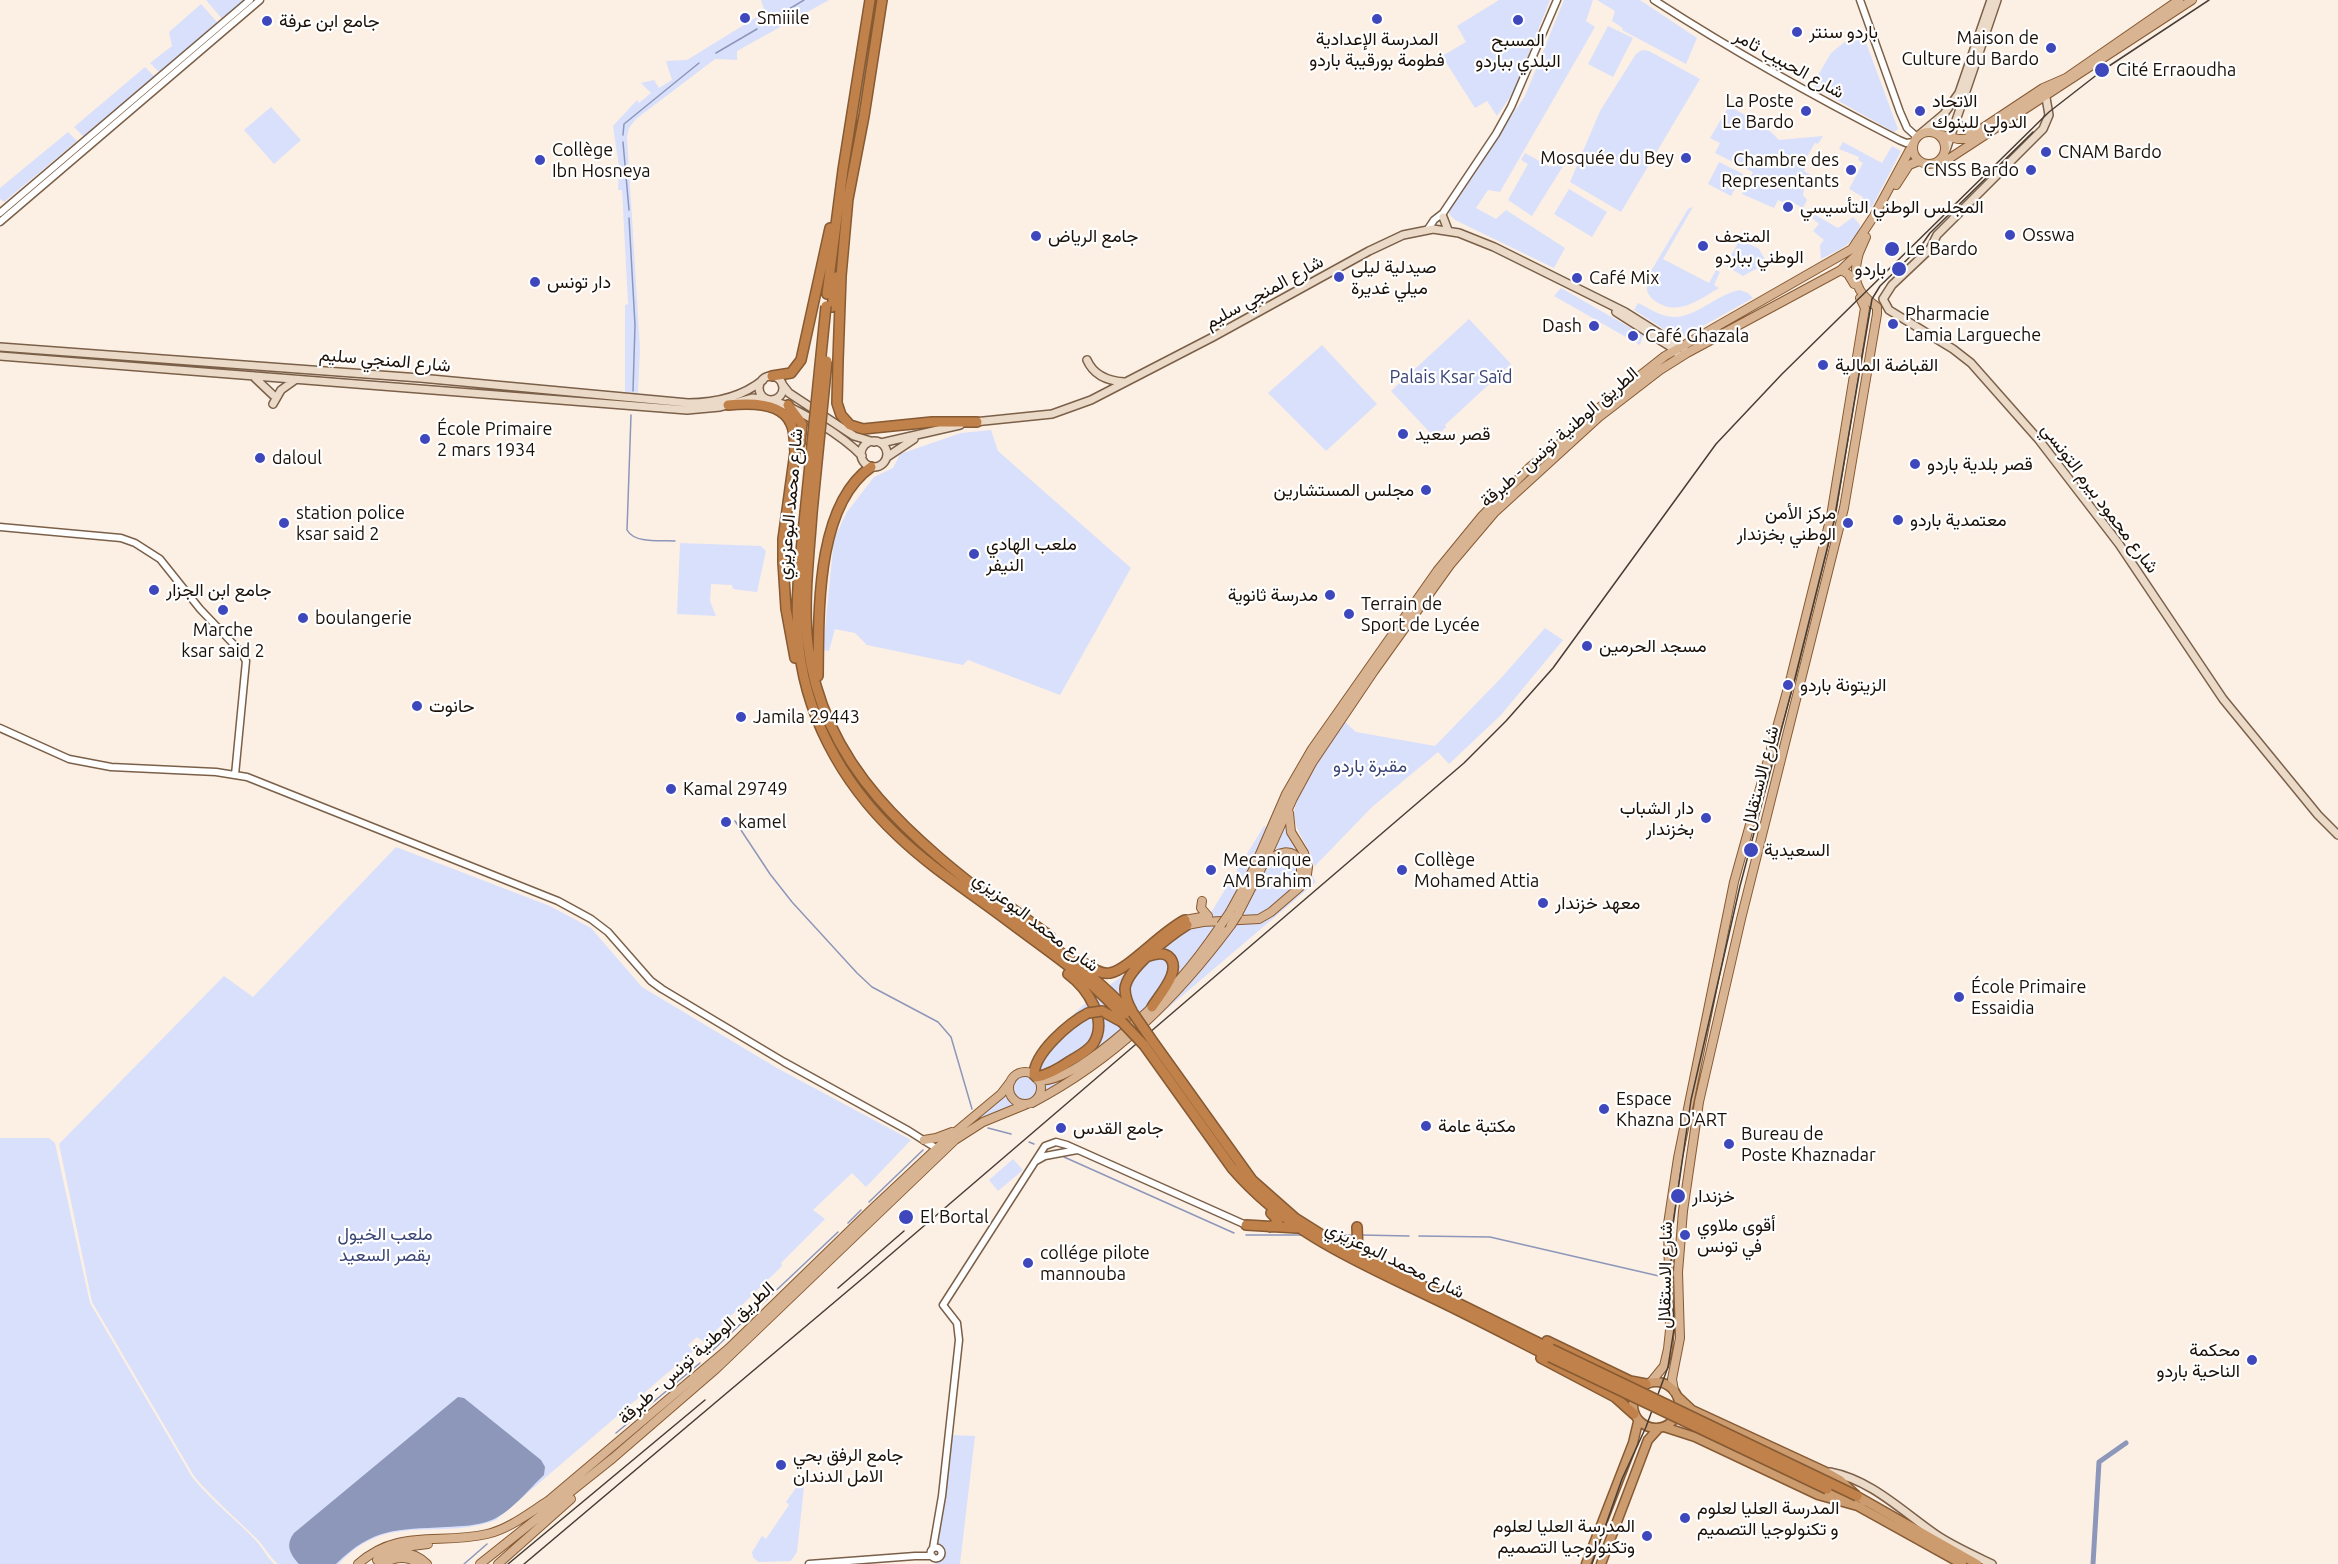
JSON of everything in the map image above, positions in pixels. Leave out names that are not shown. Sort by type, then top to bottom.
[{"type":"highway","name":"شارع محمد البوعزيزي","points":[[870,0],[843,170],[797,606],[797,634],[806,690],[826,740],[854,785],[897,835],[955,876],[1092,985],[1128,1018]]},
{"type":"highway","name":"شارع محمد البوعزيزي","points":[[829,307],[864,116],[882,0]]},
{"type":"highway","points":[[767,378],[795,370],[804,354],[843,170]]},
{"type":"highway","points":[[848,198],[841,276],[838,410],[845,420],[856,428],[863,429],[932,422],[977,422]]},
{"type":"highway","points":[[838,360],[833,394],[835,410],[841,423],[854,436]]},
{"type":"highway","points":[[728,405],[754,404],[782,412],[791,422],[795,452],[783,539],[784,593],[790,640],[806,690]]},
{"type":"highway","points":[[788,405],[802,424],[800,443],[795,452]]},
{"type":"highway","points":[[817,687],[822,584],[828,536],[833,520],[843,502],[858,478],[871,467]]},
{"type":"highway","name":"شارع محمد البوعزيزي","points":[[808,513],[807,627],[811,663],[833,730],[864,782],[905,827],[955,876]]},
{"type":"highway","points":[[955,876],[1024,916],[1092,969],[1106,973],[1118,970],[1170,928],[1186,923]]},
{"type":"highway","points":[[955,876],[989,914],[1085,988],[1093,1003],[1098,1027],[1094,1043],[1081,1055],[1063,1066],[1036,1077],[1035,1064],[1039,1057],[1065,1029],[1088,1013],[1102,1011],[1128,1018],[1148,1042]]},
{"type":"highway","points":[[1148,1042],[1128,1018],[1125,989],[1127,982],[1147,957],[1186,923]]},
{"type":"highway","points":[[1147,957],[1158,953],[1164,954],[1172,961],[1174,967],[1173,973],[1152,1007]]},
{"type":"highway","name":"شارع محمد البوعزيزي","points":[[1148,1042],[1232,1168],[1247,1185],[1297,1228],[1333,1250],[1466,1310]]},
{"type":"highway","name":"شارع محمد البوعزيزي","points":[[1148,1042],[1252,1180],[1280,1207],[1307,1226],[1550,1353],[1827,1489],[1962,1564]]},
{"type":"highway","points":[[1247,1185],[1277,1219],[1276,1225],[1270,1227]]},
{"type":"highway","points":[[1280,1207],[1321,1227]]},
{"type":"highway","points":[[1246,1225],[1297,1228]]},
{"type":"highway","points":[[1357,1227],[1358,1254]]},
{"type":"highway","points":[[1466,1310],[1504,1339],[1615,1397],[1646,1427],[1661,1428]]},
{"type":"highway","points":[[1466,1310],[1504,1320],[1630,1381],[1663,1383],[1676,1394],[1679,1409],[1677,1415],[1669,1425],[1661,1428],[1648,1440],[1601,1564]]},
{"type":"highway","name":"شارع محمد البوعزيزي","points":[[1550,1353],[1857,1496],[1977,1564]]},
{"type":"highway","points":[[1586,1564],[1634,1443],[1636,1418],[1633,1400],[1640,1388],[1648,1383]]},
{"type":"highway","name":"شارع محمد البوعزيزي","points":[[1676,1394],[1692,1410],[1826,1472],[1840,1480],[1857,1496]]},
{"type":"highway","name":"شارع محمد البوعزيزي","points":[[1661,1428],[1695,1437],[1818,1495],[1861,1507]]},
{"type":"main road","points":[[1991,0],[1959,93],[1944,114],[1917,138],[1913,152],[1919,161],[1927,164],[1950,158],[2044,91],[2073,80],[2192,0]]},
{"type":"main road","points":[[1939,161],[1952,137],[1997,0]]},
{"type":"main road","points":[[1917,138],[1926,132],[1964,140],[2066,78],[2179,0]]},
{"type":"main road","name":"شارع محمود بيرم التونسي","points":[[2044,91],[2048,120],[2040,133],[1937,235],[1930,249],[1888,291],[1883,304],[1963,356],[2039,440],[2094,508],[2223,699],[2318,816],[2338,835]]},
{"type":"main road","points":[[1964,126],[1968,131],[1975,133]]},
{"type":"main road","points":[[1937,134],[1944,141],[1946,150]]},
{"type":"main road","name":"الطريق الوطنية تونس - طبرقة","points":[[358,1564],[376,1550],[397,1542],[469,1537],[494,1532],[524,1517],[548,1501],[691,1381],[940,1150],[982,1122],[1030,1104],[1089,1069],[1148,1021],[1204,961],[1231,925],[1274,819],[1298,770],[1437,571],[1482,516],[1517,479],[1577,430],[1594,412],[1677,348],[1846,253],[1859,240],[1917,138]]},
{"type":"main road","name":"الطريق الوطنية تونس - طبرقة","points":[[1036,1077],[1048,1081],[1083,1064],[1129,1028],[1190,968],[1221,925],[1234,913],[1260,871],[1293,798],[1312,763],[1368,679],[1450,565],[1487,520],[1599,417],[1640,384],[1683,355],[1841,270],[1859,253],[1896,184],[1909,165],[1919,161]]},
{"type":"main road","points":[[1443,215],[1448,230]]},
{"type":"main road","name":"شارع المنجي سليم","points":[[0,347],[420,378],[688,403],[732,397],[767,378],[778,379],[789,393],[854,436],[877,442],[977,422],[1052,414],[1091,400],[1369,251],[1403,235],[1438,229],[1448,230],[1494,247],[1625,312],[1677,348],[1683,355]]},
{"type":"main road","name":"شارع الاستقلال","points":[[1676,1394],[1672,1379],[1680,1338],[1678,1272],[1683,1211],[1699,1102],[1741,919],[1844,508],[1877,314],[1876,307],[1863,297],[1858,287],[1856,277],[1859,253]]},
{"type":"main road","points":[[1816,270],[1821,280]]},
{"type":"main road","name":"شارع الاستقلال","points":[[1648,1383],[1664,1366],[1668,1349],[1670,1330],[1668,1224],[1678,1158],[1734,882],[1791,677],[1831,516],[1865,308],[1852,280],[1841,270]]},
{"type":"main road","points":[[1777,291],[1782,301]]},
{"type":"main road","points":[[1736,314],[1741,323]]},
{"type":"main road","name":"شارع المنجي سليم","points":[[0,356],[687,410],[703,410],[752,398],[768,399],[788,405],[846,442],[871,467],[883,465],[887,457],[895,450],[925,434]]},
{"type":"main road","points":[[0,361],[10,357]]},
{"type":"main road","points":[[1087,360],[1093,371],[1101,376],[1114,381],[1126,382]]},
{"type":"main road","points":[[253,376],[273,395]]},
{"type":"main road","points":[[767,378],[759,390],[768,399],[781,395],[782,384]]},
{"type":"main road","points":[[273,404],[281,390],[298,380]]},
{"type":"main road","points":[[862,456],[863,448],[877,442],[886,449],[887,457]]},
{"type":"main road","points":[[1186,923],[1259,919],[1272,912],[1300,887],[1308,867],[1304,853],[1289,825],[1288,817],[1293,798]]},
{"type":"main road","points":[[1186,923],[1208,916],[1244,918],[1263,913],[1297,884],[1303,867],[1293,854],[1283,852],[1272,857],[1260,871]]},
{"type":"main road","points":[[1202,901],[1201,908],[1208,916]]},
{"type":"main road","points":[[1020,1074],[1036,1077],[1040,1093],[1030,1104],[1016,1101],[1011,1097],[1009,1090],[1011,1081],[1020,1074]]},
{"type":"main road","name":"الطريق الوطنية تونس - طبرقة","points":[[480,1564],[613,1458],[716,1369],[959,1129],[1001,1094],[1011,1081]]},
{"type":"main road","points":[[924,1140],[942,1137],[959,1129]]},
{"type":"main road","points":[[498,1564],[613,1458]]},
{"type":"main road","points":[[1826,1472],[1848,1477],[1869,1488],[1939,1536],[1992,1564]]},
{"type":"main road","points":[[377,1563],[389,1551],[403,1547],[461,1541],[494,1532]]},
{"type":"main road","points":[[489,1564],[511,1540]]},
{"type":"main road","points":[[377,1563],[391,1554],[404,1552],[417,1556],[427,1564]]},
{"type":"main road","points":[[377,1563],[408,1558],[419,1564]]},
{"type":"street","points":[[0,213],[250,0]]},
{"type":"street","points":[[0,222],[260,0]]},
{"type":"street","points":[[1438,229],[1443,215],[1496,134],[1515,99],[1557,0]]},
{"type":"street","name":"شارع الحبيب ثامر","points":[[1654,0],[1748,59],[1836,108],[1906,143],[1917,138]]},
{"type":"street","points":[[1860,0],[1900,112],[1907,128],[1917,138]]},
{"type":"street","points":[[1428,229],[1434,220],[1443,215]]},
{"type":"street","points":[[0,527],[121,538],[135,543],[160,559],[200,609],[241,652],[246,661],[236,775]]},
{"type":"street","points":[[0,728],[69,759],[111,767],[236,775],[525,886],[573,909],[608,932],[651,981],[662,989],[784,1062],[940,1150]]},
{"type":"street","points":[[809,1564],[935,1556],[960,1334],[956,1320],[943,1305],[1042,1150],[1052,1143],[1060,1143],[1246,1225]]},
{"type":"street","points":[[1033,1163],[1045,1156],[1077,1150]]},
{"type":"green space","points":[[206,0],[245,0],[222,19]]},
{"type":"green space","points":[[761,0],[829,0],[737,51],[737,60],[715,59],[636,119],[629,128],[627,137],[640,348],[638,393],[625,392],[625,305],[628,304],[622,190],[618,190],[619,166],[613,126],[637,100],[639,103],[651,93],[641,83],[654,80],[659,88],[672,80],[666,61],[687,60],[765,12]]},
{"type":"green space","points":[[1499,0],[1550,0],[1514,91],[1497,116],[1487,101],[1475,108],[1442,56],[1466,42],[1457,26]]},
{"type":"green space","points":[[1564,0],[1593,0],[1586,21],[1595,27],[1500,192],[1488,190],[1476,208],[1496,219],[1506,210],[1565,248],[1554,268],[1455,220],[1449,214],[1451,206],[1525,96]]},
{"type":"green space","points":[[1597,0],[1640,0],[1697,38],[1686,64],[1622,30],[1623,28],[1612,21],[1615,11]]},
{"type":"green space","points":[[201,4],[218,23],[160,73],[150,63],[172,46],[169,32]]},
{"type":"green space","points":[[1608,26],[1633,38],[1613,77],[1588,64]]},
{"type":"green space","points":[[1861,29],[1898,129],[1894,132],[1817,89],[1813,84],[1831,53]]},
{"type":"green space","points":[[1642,50],[1649,51],[1700,79],[1621,212],[1570,182],[1600,111],[1636,54]]},
{"type":"green space","points":[[145,67],[154,76],[84,137],[74,127]]},
{"type":"green space","points":[[1729,106],[1766,127],[1779,140],[1823,136],[1818,144],[1815,143],[1804,162],[1807,164],[1804,171],[1818,179],[1815,186],[1809,185],[1804,189],[1803,195],[1807,200],[1803,208],[1788,200],[1786,204],[1778,200],[1774,208],[1742,194],[1753,172],[1715,153],[1720,143],[1710,138]]},
{"type":"green space","points":[[271,107],[301,140],[274,164],[244,130]]},
{"type":"green space","points":[[68,132],[77,141],[4,202],[0,199],[0,188]]},
{"type":"green space","points":[[1843,142],[1882,163],[1892,146],[1901,151],[1872,207],[1857,209],[1863,197],[1849,189],[1863,163],[1858,160],[1859,157],[1839,149]]},
{"type":"green space","points":[[1525,153],[1550,167],[1555,158],[1565,163],[1532,216],[1508,200],[1528,164],[1521,160]]},
{"type":"green space","points":[[1719,162],[1743,174],[1731,196],[1708,184]]},
{"type":"green space","points":[[1569,189],[1607,212],[1592,237],[1554,214]]},
{"type":"green space","points":[[1693,207],[1663,259],[1709,283],[1716,270],[1720,272],[1714,285],[1719,288],[1688,305],[1663,306],[1648,293],[1648,276],[1688,209]]},
{"type":"green space","points":[[1810,212],[1838,228],[1853,217],[1860,225],[1851,242],[1821,259],[1820,245],[1824,240],[1813,231],[1819,224],[1809,215]]},
{"type":"green space","points":[[1740,239],[1759,249],[1767,263],[1743,276],[1726,266]]},
{"type":"green space","points":[[1561,288],[1643,335],[1640,345],[1554,296]]},
{"type":"green space","points":[[1740,290],[1753,298],[1685,336],[1670,333],[1634,310],[1638,303],[1664,316],[1682,316]]},
{"type":"green space","name":"Palais Ksar Saïd","points":[[1469,319],[1511,364],[1445,425],[1446,427],[1435,438],[1391,391]]},
{"type":"green space","points":[[1322,345],[1377,404],[1326,451],[1268,393]]},
{"type":"green space","name":"ملعب الهادي النيفر","points":[[991,430],[998,451],[1131,568],[1060,695],[968,660],[963,665],[867,645],[855,633],[835,629],[829,651],[823,650],[834,539],[847,512],[874,477],[893,468],[900,454],[961,433]]},
{"type":"green space","points":[[680,543],[761,546],[766,551],[757,592],[733,589],[732,585],[711,584],[710,601],[716,616],[677,614]]},
{"type":"green space","name":"مقبرة باردو","points":[[1545,628],[1563,640],[1501,715],[1449,764],[1438,752],[1372,807],[1314,867],[1311,854],[1295,820],[1295,809],[1304,783],[1344,721],[1356,732],[1435,746],[1502,677]]},
{"type":"green space","points":[[1295,800],[1293,824],[1309,855],[1312,874],[1316,882],[1129,1041],[1101,1056],[1046,1092],[983,1117],[981,1114],[1015,1080],[1033,1066],[1060,1028],[1082,1006],[1123,975],[1134,972],[1165,944],[1190,927],[1204,924],[1264,826],[1279,833]]},
{"type":"green space","name":"ملعب الخيول بقصر السعيد","points":[[396,847],[550,906],[591,928],[642,987],[777,1068],[911,1140],[866,1187],[852,1173],[813,1210],[825,1219],[781,1263],[782,1266],[704,1342],[697,1337],[688,1345],[693,1351],[496,1520],[454,1529],[414,1530],[376,1537],[357,1548],[339,1564],[278,1564],[257,1539],[194,1476],[92,1302],[59,1144],[224,976],[253,997]]},
{"type":"green space","points":[[0,1138],[49,1138],[55,1143],[90,1303],[192,1477],[257,1542],[274,1564],[0,1564]]},
{"type":"green space","points":[[1013,1159],[1023,1170],[998,1191],[989,1180]]},
{"type":"green space","points":[[951,1435],[975,1436],[960,1564],[935,1564]]},
{"type":"green space","points":[[798,1485],[804,1487],[797,1552],[791,1561],[758,1562],[752,1552],[762,1536],[766,1539],[789,1505],[786,1502]]},
{"type":"shaded area","points":[[458,1397],[464,1398],[541,1460],[545,1467],[544,1475],[513,1505],[492,1520],[469,1525],[399,1530],[362,1543],[336,1564],[299,1564],[293,1557],[289,1545],[294,1533]]},
{"type":"waterway","points":[[779,15],[804,0]]},
{"type":"waterway","points":[[716,53],[757,29]]},
{"type":"waterway","points":[[623,135],[624,124],[699,63]]},
{"type":"waterway","points":[[623,142],[629,210]]},
{"type":"waterway","points":[[629,218],[635,325],[633,391]]},
{"type":"waterway","points":[[631,415],[627,530],[642,539],[675,541]]},
{"type":"waterway","points":[[735,821],[770,874],[792,902],[857,973],[872,987],[938,1022],[951,1037],[972,1109]]},
{"type":"waterway","points":[[988,1128],[1011,1134]]},
{"type":"waterway","points":[[1029,1142],[1034,1144]]},
{"type":"waterway","points":[[869,1202],[923,1150]]},
{"type":"waterway","points":[[1064,1157],[1234,1233]]},
{"type":"waterway","points":[[848,1223],[861,1210]]},
{"type":"waterway","points":[[713,1350],[838,1232]]},
{"type":"waterway","points":[[1246,1235],[1302,1235]]},
{"type":"waterway","points":[[1336,1236],[1351,1235]]},
{"type":"waterway","points":[[1361,1235],[1409,1236]]},
{"type":"waterway","points":[[1419,1236],[1490,1237],[1659,1276]]},
{"type":"waterway","points":[[616,1433],[700,1363]]},
{"type":"waterway","points":[[2093,1564],[2099,1462],[2126,1443]]},
{"type":"waterway","points":[[464,1564],[487,1544]]},
{"type":"tram line","points":[[1592,1564],[1622,1479],[1646,1427],[1668,1367],[1674,1329],[1671,1263],[1673,1225],[1691,1100],[1740,886],[1834,521],[1872,299],[1880,286],[1921,246],[1930,233],[2033,132]]},
{"type":"railway","points":[[524,1564],[869,1273],[1464,763],[1506,721],[1553,668],[1716,444],[1782,374],[2049,112],[2103,70],[2209,0]]},
{"type":"railway","points":[[838,1288],[904,1231]]},
{"type":"railway","points":[[508,1564],[705,1400]]},
{"type":"place","name":"Smiiile","points":[[745,18]]},
{"type":"place","name":"المدرسة الإعدادية فطومة بورقيبة باردو","points":[[1377,19]]},
{"type":"place","name":"المسبح البلدي بباردو","points":[[1518,20]]},
{"type":"place","name":"جامع ابن عرفة","points":[[267,21]]},
{"type":"place","name":"باردو سنتر","points":[[1797,32]]},
{"type":"place","name":"Maison de Culture du Bardo","points":[[2051,48]]},
{"type":"place","name":"Cité Erraoudha","points":[[2102,70]]},
{"type":"place","name":"La Poste Le Bardo","points":[[1806,111]]},
{"type":"place","name":"الاتحاد الدولي للبنوك","points":[[1920,111]]},
{"type":"place","name":"CNAM Bardo","points":[[2046,152]]},
{"type":"place","name":"Mosquée du Bey","points":[[1686,158]]},
{"type":"place","name":"Collège Ibn Hosneya","points":[[540,160]]},
{"type":"place","name":"Chambre des Representants","points":[[1851,170]]},
{"type":"place","name":"CNSS Bardo","points":[[2031,170]]},
{"type":"place","name":"المجلس الوطني التأسيسي","points":[[1788,207]]},
{"type":"place","name":"Osswa","points":[[2010,235]]},
{"type":"place","name":"جامع الرياض","points":[[1036,236]]},
{"type":"place","name":"المتحف الوطني بباردو","points":[[1703,246]]},
{"type":"place","name":"Le Bardo","points":[[1892,249]]},
{"type":"place","name":"باردو","points":[[1899,269]]},
{"type":"place","name":"صيدلية ليلى ميلي غديرة","points":[[1339,277]]},
{"type":"place","name":"Café Mix","points":[[1577,278]]},
{"type":"place","name":"دار تونس","points":[[535,282]]},
{"type":"place","name":"Pharmacie Lamia Largueche","points":[[1893,324]]},
{"type":"place","name":"Dash","points":[[1594,326]]},
{"type":"place","name":"Café Ghazala","points":[[1633,336]]},
{"type":"place","name":"القباضة المالية","points":[[1823,365]]},
{"type":"place","name":"قصر سعيد","points":[[1403,434]]},
{"type":"place","name":"École Primaire 2 mars 1934","points":[[425,439]]},
{"type":"place","name":"daloul","points":[[260,458]]},
{"type":"place","name":"قصر بلدية باردو","points":[[1915,464]]},
{"type":"place","name":"مجلس المستشارين","points":[[1426,490]]},
{"type":"place","name":"معتمدية باردو","points":[[1898,520]]},
{"type":"place","name":"station police ksar said 2","points":[[284,523]]},
{"type":"place","name":"مركز الأمن الوطني بخزندار","points":[[1848,523]]},
{"type":"place","name":"ملعب الهادي النيفر","points":[[974,554]]},
{"type":"place","name":"جامع ابن الجزار","points":[[154,590]]},
{"type":"place","name":"مدرسة ثانوية","points":[[1330,595]]},
{"type":"place","name":"Marche ksar said 2","points":[[223,610]]},
{"type":"place","name":"Terrain de Sport de Lycée","points":[[1349,614]]},
{"type":"place","name":"boulangerie","points":[[303,618]]},
{"type":"place","name":"مسجد الحرمين","points":[[1587,646]]},
{"type":"place","name":"الزيتونة باردو","points":[[1788,685]]},
{"type":"place","name":"حانوت","points":[[417,706]]},
{"type":"place","name":"Jamila 29443","points":[[741,717]]},
{"type":"place","name":"Kamal 29749","points":[[671,789]]},
{"type":"place","name":"دار الشباب بخزندار","points":[[1706,818]]},
{"type":"place","name":"kamel","points":[[726,822]]},
{"type":"place","name":"السعيدية","points":[[1751,850]]},
{"type":"place","name":"Mecanique AM Brahim","points":[[1211,870]]},
{"type":"place","name":"Collège Mohamed Attia","points":[[1402,870]]},
{"type":"place","name":"معهد خزندار","points":[[1543,903]]},
{"type":"place","name":"École Primaire Essaidia","points":[[1959,997]]},
{"type":"place","name":"Espace Khazna D'ART","points":[[1604,1109]]},
{"type":"place","name":"مكتبة عامة","points":[[1426,1126]]},
{"type":"place","name":"جامع القدس","points":[[1061,1128]]},
{"type":"place","name":"Bureau de Poste Khaznadar","points":[[1729,1144]]},
{"type":"place","name":"خزندار","points":[[1678,1196]]},
{"type":"place","name":"El Bortal","points":[[906,1217]]},
{"type":"place","name":"أقوى ملاوي في تونس","points":[[1685,1235]]},
{"type":"place","name":"collége pilote mannouba","points":[[1028,1263]]},
{"type":"place","name":"محكمة الناحية باردو","points":[[2252,1360]]},
{"type":"place","name":"جامع الرفق بحي الامل الدندان","points":[[781,1465]]},
{"type":"place","name":"المدرسة العليا لعلوم و تكنولوجيا التصميم","points":[[1685,1518]]},
{"type":"place","name":"المدرسة العليا لعلوم وتكنولوجيا التصميم","points":[[1647,1536]]}]
